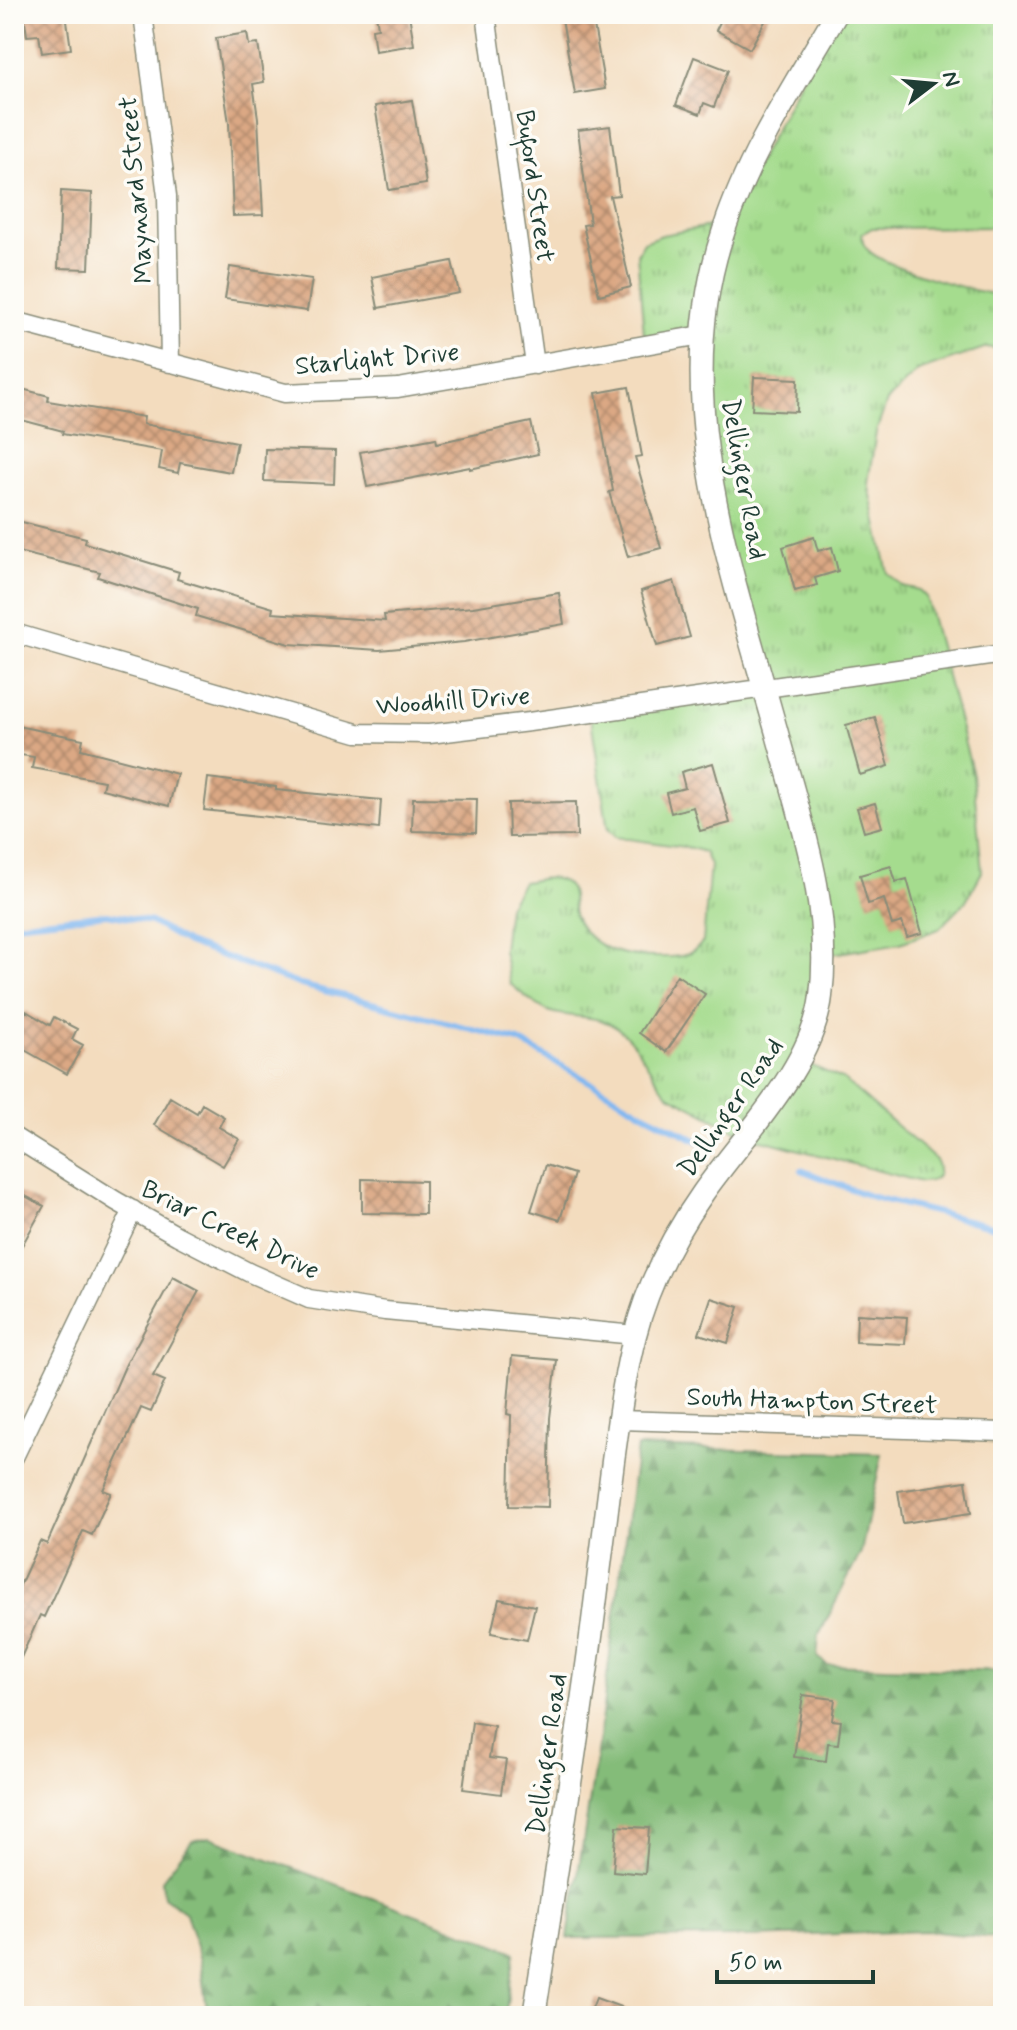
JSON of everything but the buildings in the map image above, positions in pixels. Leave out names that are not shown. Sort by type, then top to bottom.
[{"type":"street","name":"Maynard Street","points":[[143,14],[167,196],[170,363]]},
{"type":"street","name":"Buford Street","points":[[486,14],[535,365]]},
{"type":"street","name":"Dellinger Road","points":[[534,2016],[576,1750],[619,1420],[635,1335],[667,1250],[703,1193],[766,1112],[806,1047],[821,1004],[825,955],[815,880],[721,530],[705,447],[701,391],[702,335],[714,259],[726,223],[774,122],[836,14]]},
{"type":"street","name":"Starlight Drive","points":[[14,321],[285,393],[398,388],[702,335]]},
{"type":"street","name":"Woodhill Drive","points":[[14,633],[357,733],[429,734],[1003,654]]},
{"type":"street","name":"Briar Creek Drive","points":[[14,1137],[133,1210],[250,1273],[309,1299],[385,1311],[635,1335]]},
{"type":"street","points":[[14,1457],[133,1210]]},
{"type":"street","name":"South Hampton Street","points":[[619,1420],[1003,1432]]},
{"type":"green space","points":[[836,14],[1003,14],[1003,227],[872,228],[862,234],[867,249],[894,265],[1003,296],[1003,350],[987,347],[918,371],[887,401],[876,432],[868,482],[888,573],[902,586],[919,590],[926,597],[973,775],[982,872],[966,901],[939,929],[900,943],[826,955],[799,1060],[844,1080],[936,1160],[937,1177],[927,1182],[747,1136],[669,1095],[635,1046],[613,1025],[545,1010],[510,984],[503,950],[508,906],[523,882],[544,878],[560,880],[568,886],[575,917],[582,928],[611,950],[634,956],[678,956],[688,954],[703,942],[710,865],[704,852],[615,837],[608,830],[590,712],[765,689],[721,530],[702,335],[645,345],[637,254],[644,242],[662,235],[726,223]]},
{"type":"green space","points":[[637,1447],[882,1454],[861,1552],[819,1635],[817,1656],[827,1665],[1003,1671],[1003,1939],[926,1931],[753,1937],[568,1938],[598,1746]]},
{"type":"green space","points":[[210,1837],[515,1952],[505,2016],[208,2016],[200,1960],[186,1913],[164,1897],[162,1880],[192,1841]]},
{"type":"waterway","points":[[14,924],[107,914],[151,922],[187,943],[301,985],[519,1041],[645,1114],[704,1144]]},
{"type":"waterway","points":[[801,1170],[869,1196],[1003,1229]]}]
